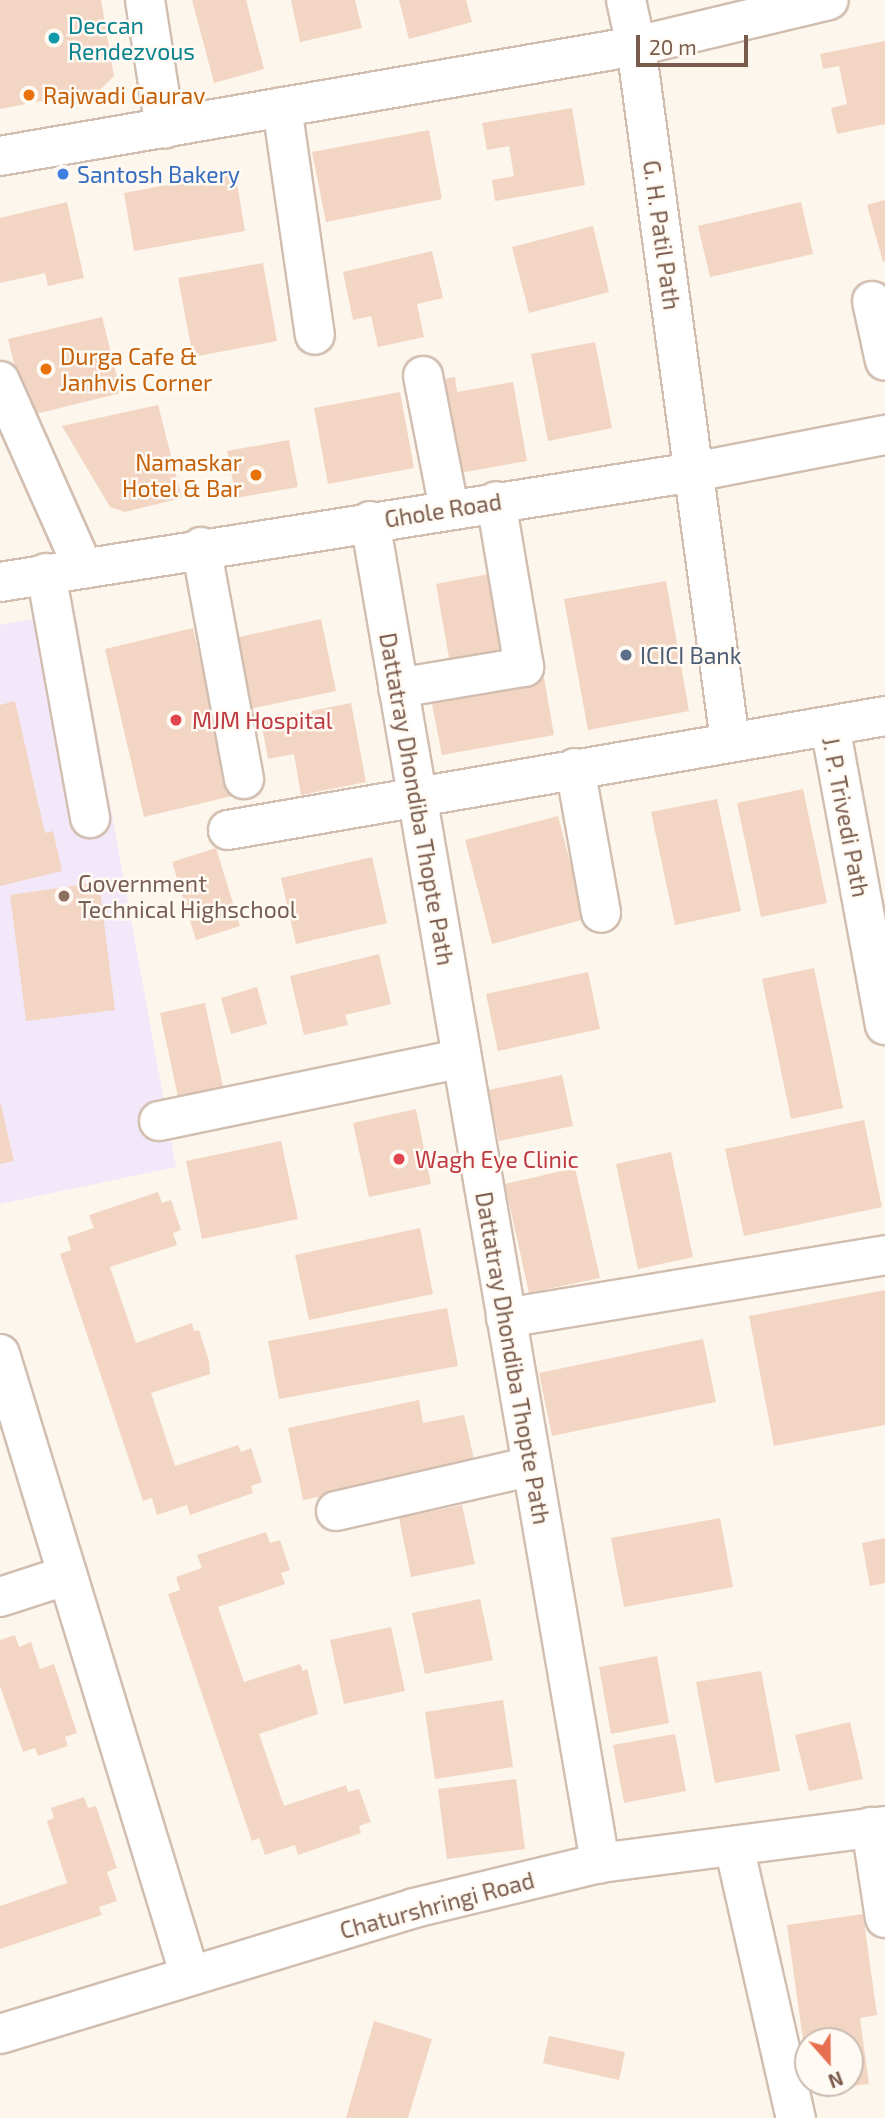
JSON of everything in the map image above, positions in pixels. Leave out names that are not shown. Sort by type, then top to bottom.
[{"type":"street","points":[[145,0],[165,128]]},
{"type":"street","name":"G. H. Patil Path","points":[[626,0],[636,46],[694,472]]},
{"type":"street","points":[[0,156],[636,46],[829,0]]},
{"type":"street","points":[[282,107],[316,335]]},
{"type":"street","points":[[872,301],[885,361]]},
{"type":"street","points":[[423,376],[449,509]]},
{"type":"street","points":[[0,381],[64,569],[90,818]]},
{"type":"street","name":"Ghole Road","points":[[0,582],[201,547],[694,472],[885,435]]},
{"type":"street","points":[[694,472],[730,741]]},
{"type":"street","points":[[398,688],[524,667],[496,501]]},
{"type":"street","name":"Dattatray Dhondiba Thopte Path","points":[[370,521],[600,1863]]},
{"type":"street","points":[[201,547],[244,779]]},
{"type":"street","points":[[830,726],[885,716]]},
{"type":"street","name":"J. P. Trivedi Path","points":[[228,830],[730,741],[830,726],[885,1025]]},
{"type":"street","points":[[575,768],[601,913]]},
{"type":"street","points":[[159,1121],[461,1058]]},
{"type":"street","points":[[506,1318],[885,1255]]},
{"type":"street","points":[[0,1354],[190,1976]]},
{"type":"street","points":[[336,1511],[532,1466]]},
{"type":"street","points":[[0,1597],[68,1574]]},
{"type":"street","points":[[878,1827],[885,1918]]},
{"type":"street","name":"Chaturshringi Road","points":[[0,2034],[414,1908],[600,1863],[878,1827]]},
{"type":"street","points":[[734,1846],[796,2118]]},
{"type":"shaded area","name":"Government Technical Highschool","points":[[75,611],[176,1167],[0,1204],[0,625]]},
{"type":"building","name":"Deccan Rendezvous","points":[[0,0],[101,0],[114,76],[100,90],[0,109]]},
{"type":"building","points":[[192,0],[246,0],[264,69],[214,83]]},
{"type":"building","points":[[291,0],[355,0],[362,28],[300,42]]},
{"type":"building","points":[[399,0],[466,0],[472,22],[409,39]]},
{"type":"building","points":[[885,41],[885,124],[837,134],[831,108],[847,104],[839,66],[823,69],[820,54]]},
{"type":"building","points":[[572,108],[585,185],[495,201],[492,180],[514,176],[509,146],[487,150],[482,123]]},
{"type":"building","points":[[429,130],[442,199],[326,222],[312,152]]},
{"type":"building","points":[[235,172],[245,231],[134,251],[124,193]]},
{"type":"building","points":[[885,200],[885,261],[883,262],[867,205]]},
{"type":"building","points":[[67,202],[84,278],[48,286],[45,273],[0,283],[0,218]]},
{"type":"building","points":[[801,202],[813,254],[710,277],[698,226]]},
{"type":"building","points":[[593,226],[609,292],[529,313],[512,247]]},
{"type":"building","points":[[432,251],[443,298],[417,304],[424,337],[378,347],[371,316],[353,320],[343,272]]},
{"type":"building","points":[[263,263],[277,341],[193,357],[178,278]]},
{"type":"building","points":[[102,317],[121,393],[27,416],[8,339]]},
{"type":"building","points":[[595,342],[612,428],[548,441],[531,354]]},
{"type":"building","points":[[455,377],[457,392],[513,382],[527,461],[448,475],[431,381]]},
{"type":"building","points":[[400,392],[414,468],[328,484],[314,408]]},
{"type":"building","points":[[158,405],[182,498],[125,512],[110,507],[62,426]]},
{"type":"building","points":[[289,440],[298,487],[236,498],[227,451]]},
{"type":"building","points":[[494,573],[510,665],[452,675],[436,584]]},
{"type":"building","points":[[666,581],[689,711],[588,730],[564,599]]},
{"type":"building","points":[[321,619],[336,691],[245,710],[230,639]]},
{"type":"building","points":[[193,628],[232,796],[144,817],[105,649]]},
{"type":"building","points":[[544,678],[554,735],[442,755],[431,699]]},
{"type":"building","points":[[15,701],[45,833],[53,831],[62,871],[0,886],[0,705]]},
{"type":"building","points":[[351,703],[366,782],[301,795],[294,754],[268,759],[261,721]]},
{"type":"building","points":[[803,789],[827,903],[761,917],[737,803]]},
{"type":"building","points":[[717,799],[741,911],[675,925],[651,812]]},
{"type":"building","points":[[558,816],[585,919],[492,944],[465,840]]},
{"type":"building","points":[[216,848],[240,926],[196,940],[172,862]]},
{"type":"building","points":[[372,857],[387,923],[296,944],[281,878]]},
{"type":"building","points":[[99,882],[115,1010],[26,1021],[10,895]]},
{"type":"building","points":[[379,954],[391,1004],[345,1015],[348,1025],[304,1035],[290,976]]},
{"type":"building","points":[[814,968],[843,1108],[791,1119],[762,979]]},
{"type":"building","points":[[588,972],[600,1029],[498,1051],[486,994]]},
{"type":"building","points":[[257,987],[267,1024],[231,1034],[221,998]]},
{"type":"building","points":[[205,1003],[225,1096],[180,1106],[160,1013]]},
{"type":"building","points":[[562,1075],[573,1126],[499,1141],[488,1090]]},
{"type":"building","points":[[0,1101],[14,1161],[0,1164]]},
{"type":"building","points":[[416,1109],[431,1184],[369,1197],[353,1123]]},
{"type":"building","points":[[864,1120],[882,1207],[744,1236],[725,1149]]},
{"type":"building","points":[[281,1141],[298,1219],[202,1239],[186,1161]]},
{"type":"building","points":[[671,1152],[693,1257],[638,1269],[616,1164]]},
{"type":"building","points":[[575,1168],[600,1278],[529,1293],[505,1184]]},
{"type":"building","points":[[158,1192],[162,1203],[171,1200],[181,1230],[173,1233],[177,1245],[110,1267],[136,1343],[192,1323],[194,1331],[199,1330],[209,1361],[210,1374],[151,1393],[175,1466],[238,1445],[241,1452],[251,1448],[262,1482],[251,1486],[253,1493],[190,1515],[187,1505],[157,1515],[152,1498],[143,1501],[60,1254],[71,1250],[67,1237],[94,1228],[89,1215]]},
{"type":"building","points":[[420,1228],[433,1294],[309,1320],[295,1255]]},
{"type":"building","points":[[885,1290],[885,1425],[774,1446],[749,1316]]},
{"type":"building","points":[[447,1308],[458,1366],[279,1399],[268,1341]]},
{"type":"building","points":[[703,1339],[716,1402],[552,1436],[539,1373]]},
{"type":"building","points":[[419,1400],[423,1423],[464,1415],[475,1464],[303,1500],[288,1428]]},
{"type":"building","points":[[462,1505],[475,1564],[411,1577],[399,1518]]},
{"type":"building","points":[[720,1518],[733,1587],[624,1607],[611,1538]]},
{"type":"building","points":[[266,1532],[270,1543],[280,1540],[290,1570],[281,1573],[285,1584],[218,1607],[244,1682],[300,1664],[303,1671],[307,1669],[318,1714],[259,1734],[284,1806],[346,1785],[348,1792],[359,1789],[371,1822],[359,1826],[361,1833],[298,1855],[295,1845],[265,1855],[259,1838],[252,1841],[168,1594],[180,1590],[176,1577],[202,1568],[197,1555]]},
{"type":"building","points":[[885,1538],[885,1583],[870,1586],[862,1543]]},
{"type":"building","points":[[480,1599],[493,1660],[425,1674],[412,1613]]},
{"type":"building","points":[[391,1627],[405,1691],[344,1704],[330,1640]]},
{"type":"building","points":[[15,1635],[19,1647],[31,1642],[40,1669],[54,1664],[77,1733],[65,1737],[68,1746],[38,1756],[35,1748],[23,1752],[0,1686],[0,1640]]},
{"type":"building","points":[[657,1656],[669,1723],[611,1734],[599,1667]]},
{"type":"building","points":[[761,1671],[780,1771],[715,1783],[696,1682]]},
{"type":"building","points":[[503,1700],[513,1767],[435,1779],[425,1712]]},
{"type":"building","points":[[850,1722],[863,1779],[809,1791],[795,1735]]},
{"type":"building","points":[[675,1734],[686,1791],[624,1803],[613,1745]]},
{"type":"building","points":[[516,1779],[525,1849],[447,1859],[438,1789]]},
{"type":"building","points":[[84,1797],[88,1808],[96,1806],[117,1868],[107,1872],[117,1901],[99,1907],[102,1915],[0,1949],[0,1906],[67,1883],[47,1821],[54,1818],[51,1808]]},
{"type":"building","points":[[863,1914],[877,2015],[860,2018],[861,2027],[801,2027],[787,1925]]},
{"type":"building","points":[[374,2021],[432,2039],[408,2118],[346,2118]]},
{"type":"building","points":[[549,2036],[625,2052],[619,2080],[543,2063]]},
{"type":"building","points":[[864,2047],[869,2084],[864,2085]]},
{"type":"place","name":"Deccan Rendezvous","points":[[54,38]]},
{"type":"place","name":"Rajwadi Gaurav","points":[[29,95]]},
{"type":"place","name":"Santosh Bakery","points":[[63,174]]},
{"type":"place","name":"Durga Cafe & Janhvis Corner","points":[[46,369]]},
{"type":"place","name":"Namaskar Hotel & Bar","points":[[256,475]]},
{"type":"place","name":"ICICI Bank","points":[[626,655]]},
{"type":"place","name":"MJM Hospital","points":[[176,720]]},
{"type":"place","name":"Government Technical Highschool","points":[[64,896]]},
{"type":"place","name":"Wagh Eye Clinic","points":[[399,1159]]}]
